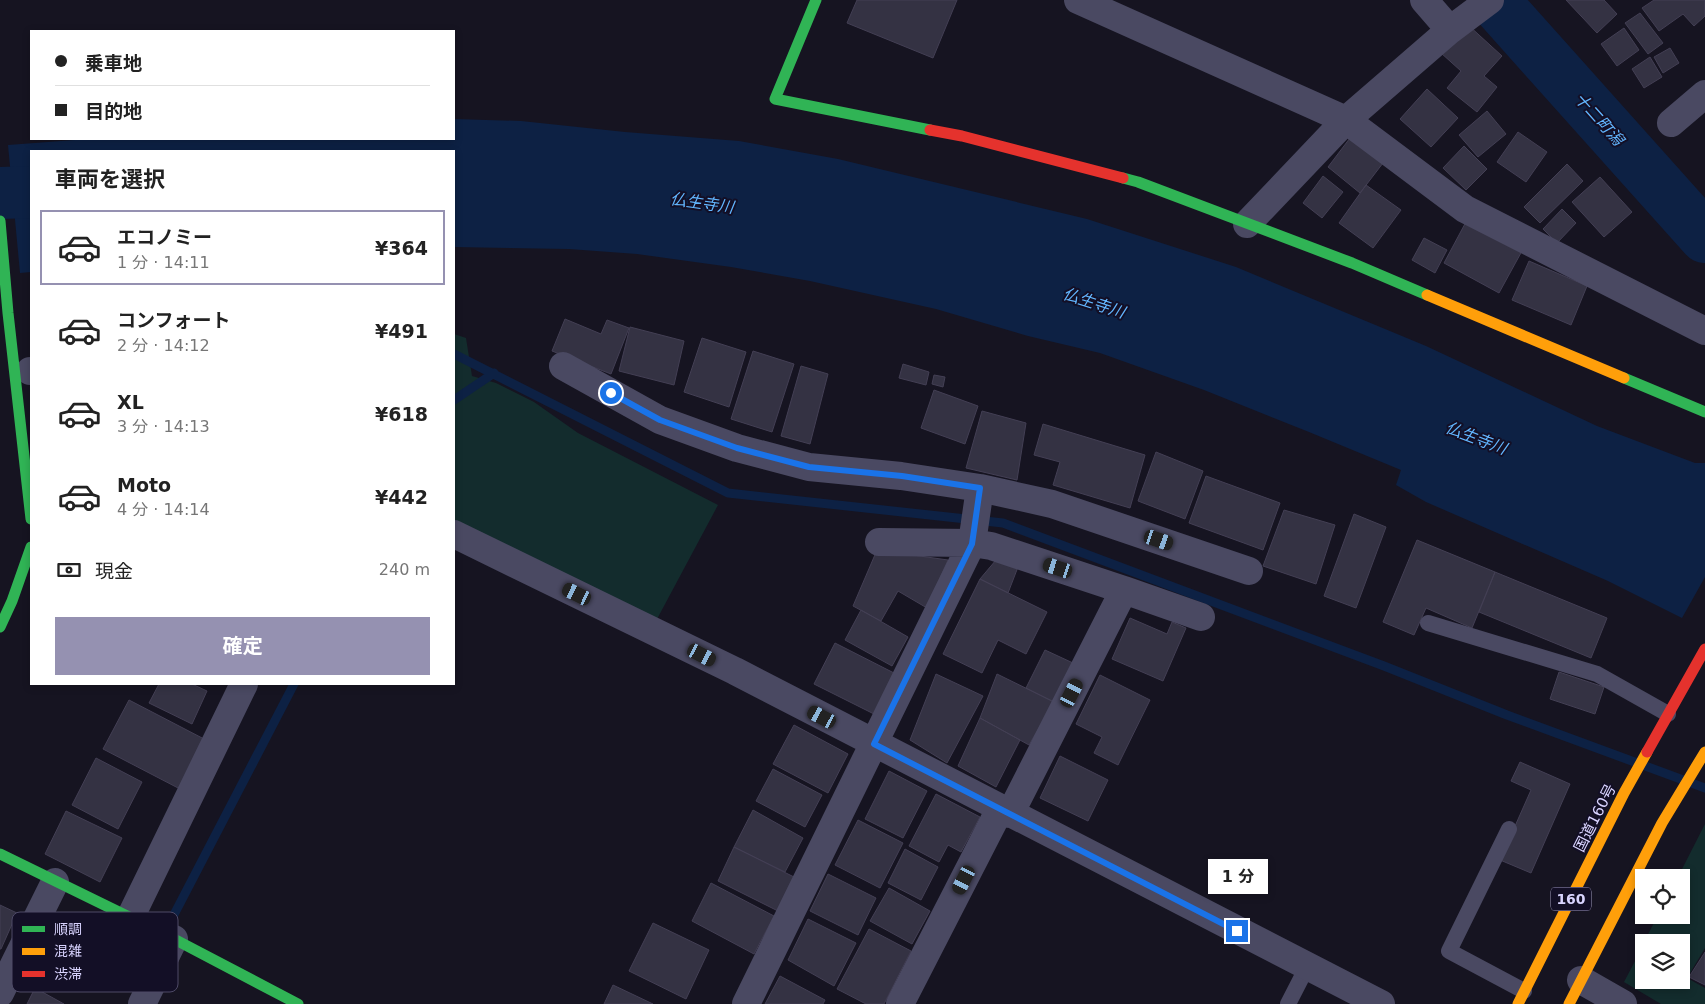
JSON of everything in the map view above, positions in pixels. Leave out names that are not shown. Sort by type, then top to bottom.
[{"type":"main road","points":[[816,0],[774,100],[962,136],[1138,182],[1352,263],[1705,412]]},
{"type":"main road","points":[[0,221],[8,313],[30,510]]},
{"type":"main road","points":[[0,627],[12,601],[30,550]]},
{"type":"main road","name":"国道160号","points":[[1521,998],[1624,793],[1705,649]]},
{"type":"main road","points":[[1569,1004],[1662,823],[1705,752]]},
{"type":"main road","points":[[0,854],[118,912]]},
{"type":"main road","points":[[178,941],[298,1004]]},
{"type":"street","points":[[1078,0],[1346,120],[1465,209],[1705,331]]},
{"type":"street","points":[[1424,0],[1450,30]]},
{"type":"street","points":[[1247,224],[1346,120],[1450,30],[1490,0]]},
{"type":"street","points":[[1671,123],[1705,94]]},
{"type":"street","points":[[563,366],[660,420],[737,448],[809,467],[902,476],[980,488],[1052,504],[1249,571]]},
{"type":"street","points":[[746,1004],[972,544],[980,488]]},
{"type":"street","points":[[455,534],[664,636],[1381,1004]]},
{"type":"street","points":[[879,542],[991,546],[1201,617]]},
{"type":"street","points":[[900,1004],[1124,590]]},
{"type":"street","points":[[133,912],[244,685]]},
{"type":"street","points":[[40,912],[55,882]]},
{"type":"street","points":[[0,993],[12,969]]},
{"type":"street","points":[[1581,980],[1623,1004]]},
{"type":"street","points":[[142,1004],[148,992]]},
{"type":"lane","points":[[1428,623],[1597,674],[1668,714]]},
{"type":"lane","points":[[1509,829],[1449,951],[1521,998]]},
{"type":"lane","points":[[1288,1004],[1307,967]]},
{"type":"green space","points":[[455,334],[466,338],[472,376],[496,383],[534,402],[578,433],[718,505],[656,621],[455,523]]},
{"type":"green space","points":[[1705,824],[1705,948],[1690,973],[1690,934],[1648,934],[1653,924],[1690,924],[1690,869],[1682,869]]},
{"type":"green space","points":[[1635,961],[1635,989],[1624,982]]},
{"type":"green space","points":[[1690,980],[1705,988],[1705,1004],[1661,1004],[1636,989],[1690,989]]},
{"type":"water","points":[[455,119],[521,121],[739,141],[838,159],[1087,219],[1236,267],[1426,346],[1597,426],[1695,463],[1705,463],[1705,577],[1682,618],[1608,581],[1426,502],[1396,485],[1401,470],[1204,390],[1100,353],[1028,336],[936,309],[810,281],[731,267],[637,254],[569,249],[455,247],[455,150],[30,150],[30,272],[20,273],[8,145],[75,140],[455,140]]},
{"type":"building","points":[[857,0],[957,0],[933,58],[847,23]]},
{"type":"building","points":[[1566,0],[1604,0],[1617,14],[1597,33]]},
{"type":"building","points":[[1654,0],[1705,0],[1705,16],[1694,26],[1683,14],[1659,31],[1642,8]]},
{"type":"building","points":[[1640,13],[1663,43],[1648,54],[1625,23]]},
{"type":"building","points":[[1467,24],[1502,56],[1484,76],[1497,87],[1477,112],[1447,88],[1461,71],[1441,53]]},
{"type":"building","points":[[1624,28],[1639,50],[1617,66],[1601,44]]},
{"type":"building","points":[[1670,48],[1679,63],[1663,73],[1654,57]]},
{"type":"building","points":[[1650,57],[1662,77],[1644,88],[1632,69]]},
{"type":"building","points":[[1427,89],[1458,118],[1431,147],[1400,119]]},
{"type":"building","points":[[1487,111],[1506,134],[1478,157],[1459,135]]},
{"type":"building","points":[[1518,132],[1547,152],[1526,182],[1497,162]]},
{"type":"building","points":[[1350,138],[1383,163],[1360,193],[1328,167]]},
{"type":"building","points":[[1464,146],[1487,169],[1466,190],[1443,168]]},
{"type":"building","points":[[1567,164],[1583,181],[1540,223],[1524,207]]},
{"type":"building","points":[[1323,176],[1343,192],[1322,218],[1303,203]]},
{"type":"building","points":[[1600,177],[1632,212],[1604,237],[1572,202]]},
{"type":"building","points":[[1366,185],[1401,210],[1373,248],[1339,223]]},
{"type":"building","points":[[1562,209],[1576,223],[1557,243],[1543,229]]},
{"type":"building","points":[[1467,220],[1522,251],[1499,293],[1444,263]]},
{"type":"building","points":[[1424,238],[1447,250],[1435,273],[1412,260]]},
{"type":"building","points":[[1529,261],[1587,286],[1571,325],[1512,300]]},
{"type":"building","points":[[565,319],[601,334],[607,320],[629,328],[611,374],[552,351]]},
{"type":"building","points":[[630,327],[684,341],[674,385],[619,371]]},
{"type":"building","points":[[702,338],[746,352],[729,407],[684,392]]},
{"type":"building","points":[[753,351],[794,364],[772,432],[731,419]]},
{"type":"building","points":[[903,364],[929,372],[926,385],[899,378]]},
{"type":"building","points":[[801,366],[828,374],[810,444],[781,436]]},
{"type":"building","points":[[934,375],[945,377],[943,387],[932,384]]},
{"type":"building","points":[[934,390],[978,406],[965,444],[921,428]]},
{"type":"building","points":[[982,411],[1026,423],[1017,480],[966,468]]},
{"type":"building","points":[[1043,424],[1145,455],[1130,508],[1053,485],[1060,462],[1034,455]]},
{"type":"building","points":[[1156,452],[1203,471],[1185,519],[1138,501]]},
{"type":"building","points":[[1206,476],[1280,503],[1263,550],[1189,523]]},
{"type":"building","points":[[1284,510],[1335,525],[1316,584],[1263,566]]},
{"type":"building","points":[[1354,514],[1386,527],[1356,608],[1324,596]]},
{"type":"building","points":[[1417,540],[1495,572],[1472,628],[1426,608],[1414,635],[1383,622]]},
{"type":"building","points":[[877,550],[948,560],[927,608],[898,591],[881,621],[853,606]]},
{"type":"building","points":[[996,560],[1018,567],[1008,593],[980,579]]},
{"type":"building","points":[[1495,572],[1607,618],[1591,658],[1479,612]]},
{"type":"building","points":[[980,579],[1047,612],[1026,654],[998,640],[982,673],[943,654]]},
{"type":"building","points":[[861,610],[908,637],[892,666],[845,640]]},
{"type":"building","points":[[1130,618],[1167,634],[1172,622],[1186,628],[1163,681],[1112,659]]},
{"type":"building","points":[[835,643],[894,673],[874,714],[814,684]]},
{"type":"building","points":[[1045,650],[1073,663],[1054,702],[1026,688]]},
{"type":"building","points":[[1559,672],[1604,687],[1595,714],[1550,699]]},
{"type":"building","points":[[936,674],[983,696],[947,763],[910,740]]},
{"type":"building","points":[[997,674],[1054,702],[1029,745],[980,718]]},
{"type":"building","points":[[1100,675],[1150,700],[1118,765],[1094,753],[1102,737],[1076,724]]},
{"type":"building","points":[[158,685],[194,685],[207,691],[192,724],[149,703]]},
{"type":"building","points":[[129,700],[206,740],[180,789],[103,749]]},
{"type":"building","points":[[980,718],[1020,740],[996,787],[958,766]]},
{"type":"building","points":[[794,725],[848,754],[828,793],[773,764]]},
{"type":"building","points":[[1060,756],[1108,780],[1088,821],[1040,798]]},
{"type":"building","points":[[96,758],[142,782],[118,829],[72,805]]},
{"type":"building","points":[[1520,762],[1570,784],[1531,873],[1500,860],[1531,790],[1511,781]]},
{"type":"building","points":[[773,769],[822,795],[805,827],[756,801]]},
{"type":"building","points":[[889,771],[927,791],[903,838],[865,819]]},
{"type":"building","points":[[936,794],[980,817],[961,852],[948,845],[939,862],[909,846]]},
{"type":"building","points":[[753,810],[803,838],[785,872],[734,847]]},
{"type":"building","points":[[66,811],[122,838],[100,882],[45,854]]},
{"type":"building","points":[[858,820],[903,843],[880,888],[835,865]]},
{"type":"building","points":[[734,847],[794,877],[778,911],[718,881]]},
{"type":"building","points":[[905,849],[938,867],[921,900],[888,883]]},
{"type":"building","points":[[828,874],[876,898],[858,935],[810,911]]},
{"type":"building","points":[[711,883],[774,916],[754,954],[692,921]]},
{"type":"building","points":[[889,888],[930,911],[912,944],[870,921]]},
{"type":"building","points":[[0,905],[15,912],[12,912],[12,924],[0,949]]},
{"type":"building","points":[[808,919],[856,943],[834,986],[788,960]]},
{"type":"building","points":[[653,923],[709,950],[686,999],[629,971]]},
{"type":"building","points":[[869,929],[911,951],[884,1004],[866,1004],[837,989]]},
{"type":"building","points":[[1705,952],[1705,985],[1690,978]]},
{"type":"building","points":[[780,976],[825,1000],[823,1004],[765,1004]]},
{"type":"building","points":[[613,985],[653,1004],[604,1004]]},
{"type":"building","points":[[33,992],[42,992],[64,1004],[27,1004]]},
{"type":"waterway","name":"十二町潟","points":[[1493,0],[1705,237]]},
{"type":"waterway","name":"仏生寺川","points":[[0,193],[30,192]]},
{"type":"waterway","points":[[455,355],[728,493],[1003,523],[1384,666],[1507,715],[1705,788]]},
{"type":"waterway","points":[[455,399],[494,373]]},
{"type":"waterway","points":[[175,912],[293,685]]},
{"type":"traffic: fast","points":[[816,0],[775,99],[930,130]]},
{"type":"traffic: fast","points":[[1123,178],[1352,263],[1427,295]]},
{"type":"traffic: fast","points":[[0,221],[8,313],[30,510]]},
{"type":"traffic: fast","points":[[1624,378],[1705,412]]},
{"type":"traffic: fast","points":[[0,627],[12,601],[30,550]]},
{"type":"traffic: fast","points":[[0,854],[119,912]]},
{"type":"traffic: fast","points":[[178,941],[298,1004]]},
{"type":"traffic: slow","points":[[1427,295],[1624,378]]},
{"type":"traffic: slow","points":[[1518,1004],[1624,793],[1647,752]]},
{"type":"traffic: slow","points":[[1569,1004],[1662,823],[1705,752]]},
{"type":"traffic: jam","points":[[930,130],[962,136],[1123,178]]},
{"type":"traffic: jam","points":[[1647,752],[1705,649]]},
{"type":"route","points":[[611,393],[660,420],[737,448],[809,467],[902,476],[980,488],[972,544],[874,744],[1237,931]]}]
